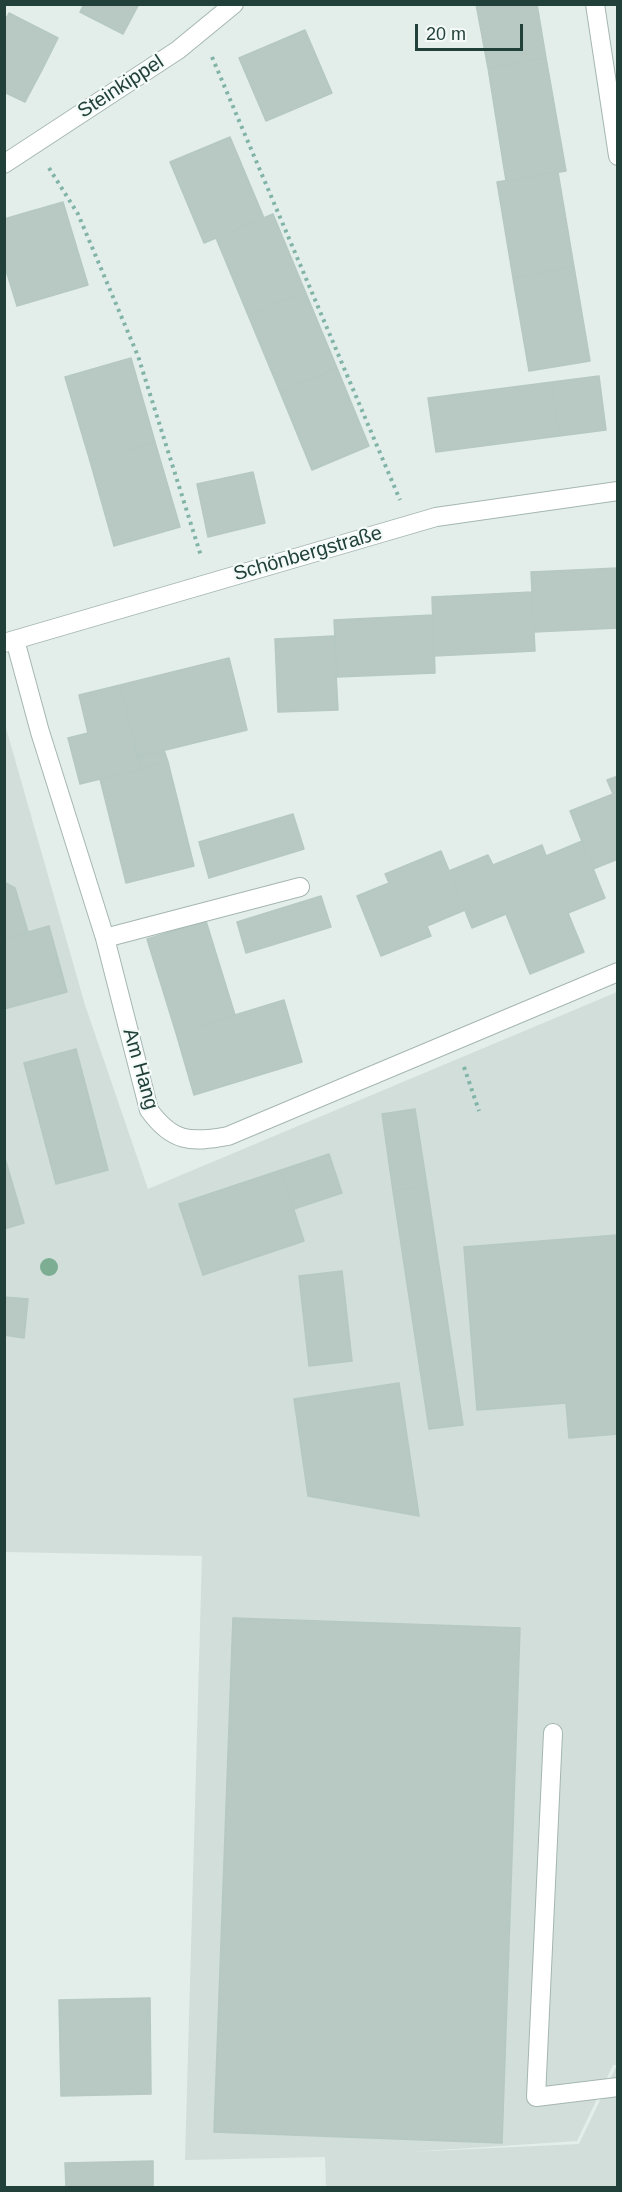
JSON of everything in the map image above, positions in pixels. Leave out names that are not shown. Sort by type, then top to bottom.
[{"type":"street","name":"Steinkippel","points":[[4,164],[178,50],[234,4]]},
{"type":"street","points":[[595,4],[618,156]]},
{"type":"street","name":"Schönbergstraße","points":[[10,642],[436,517],[618,491]]},
{"type":"street","name":"Am Hang","points":[[10,642],[105,938],[148,1110],[162,1127],[175,1135],[205,1141],[228,1137],[618,972]]},
{"type":"street","points":[[105,938],[300,887]]},
{"type":"street","points":[[553,1733],[536,2097],[618,2087]]},
{"type":"path","points":[[201,32],[410,525]]},
{"type":"path","points":[[35,144],[78,214],[138,356],[210,583]]},
{"type":"path","points":[[454,1041],[479,1111]]},
{"type":"shaded area","points":[[4,721],[85,1005],[148,1189],[617,992],[617,2065],[613,2065],[577,2141],[409,2152],[579,2144],[617,2067],[617,2187],[326,2187],[325,2157],[185,2160],[202,1556],[5,1552]]},
{"type":"building","points":[[84,4],[139,4],[123,34],[80,12]]},
{"type":"building","points":[[476,4],[537,4],[546,58],[488,68]]},
{"type":"building","points":[[9,13],[58,38],[42,70],[4,51],[4,22]]},
{"type":"building","points":[[305,30],[332,93],[266,121],[239,58]]},
{"type":"building","points":[[4,51],[42,70],[25,102],[4,92]]},
{"type":"building","points":[[546,58],[566,171],[506,181],[488,68]]},
{"type":"building","points":[[230,137],[264,218],[204,243],[170,162]]},
{"type":"building","points":[[558,172],[574,267],[513,278],[497,182]]},
{"type":"building","points":[[63,202],[88,285],[17,306],[4,264],[4,219]]},
{"type":"building","points":[[273,214],[305,291],[248,315],[216,238]]},
{"type":"building","points":[[574,267],[590,361],[529,371],[513,278]]},
{"type":"building","points":[[305,291],[337,368],[280,392],[248,315]]},
{"type":"building","points":[[131,358],[155,442],[90,461],[65,377]]},
{"type":"building","points":[[337,368],[369,446],[312,470],[280,392]]},
{"type":"building","points":[[599,376],[606,430],[559,436],[552,382]]},
{"type":"building","points":[[552,382],[559,436],[436,452],[428,398]]},
{"type":"building","points":[[155,442],[180,527],[114,546],[90,461]]},
{"type":"building","points":[[253,472],[265,523],[208,537],[197,484]]},
{"type":"building","points":[[618,568],[618,628],[534,632],[531,572]]},
{"type":"building","points":[[532,592],[535,651],[434,656],[432,597]]},
{"type":"building","points":[[433,615],[435,673],[337,677],[334,620]]},
{"type":"building","points":[[334,636],[338,710],[278,712],[275,639]]},
{"type":"building","points":[[229,658],[247,730],[137,757],[120,685]]},
{"type":"building","points":[[120,685],[141,769],[80,784],[68,738],[88,733],[79,695]]},
{"type":"building","points":[[164,750],[168,762],[141,769],[137,757]]},
{"type":"building","points":[[168,762],[194,866],[126,883],[100,779]]},
{"type":"building","points":[[618,776],[618,859],[593,869],[570,811],[613,794],[607,780]]},
{"type":"building","points":[[293,814],[304,849],[209,878],[199,842]]},
{"type":"building","points":[[582,841],[605,898],[568,913],[584,952],[530,974],[506,914],[472,928],[449,871],[488,855],[493,865],[542,845],[546,856]]},
{"type":"building","points":[[441,851],[465,910],[427,926],[431,936],[381,956],[357,896],[389,883],[385,874]]},
{"type":"building","points":[[4,882],[15,888],[28,932],[4,939]]},
{"type":"building","points":[[321,896],[331,927],[246,953],[237,922]]},
{"type":"building","points":[[206,921],[235,1015],[176,1033],[147,939]]},
{"type":"building","points":[[49,926],[67,992],[4,1009],[4,939]]},
{"type":"building","points":[[284,1000],[302,1062],[194,1095],[176,1033]]},
{"type":"building","points":[[76,1049],[108,1170],[56,1184],[24,1063]]},
{"type":"building","points":[[415,1109],[427,1186],[393,1191],[382,1114]]},
{"type":"building","points":[[329,1154],[342,1193],[294,1209],[281,1170]]},
{"type":"building","points":[[4,1155],[24,1223],[4,1229]]},
{"type":"building","points":[[281,1170],[304,1241],[203,1275],[179,1204]]},
{"type":"building","points":[[427,1186],[463,1425],[429,1429],[393,1191]]},
{"type":"building","points":[[618,1235],[618,1434],[569,1438],[566,1403],[477,1410],[464,1247]]},
{"type":"building","points":[[342,1271],[352,1361],[309,1366],[299,1276]]},
{"type":"building","points":[[4,1297],[28,1299],[24,1338],[4,1335]]},
{"type":"building","points":[[399,1383],[419,1516],[308,1496],[294,1399]]},
{"type":"building","points":[[233,1618],[520,1628],[502,2143],[214,2132]]},
{"type":"building","points":[[150,1998],[151,2094],[61,2096],[59,2000]]},
{"type":"building","points":[[153,2161],[153,2188],[66,2188],[65,2163]]}]
